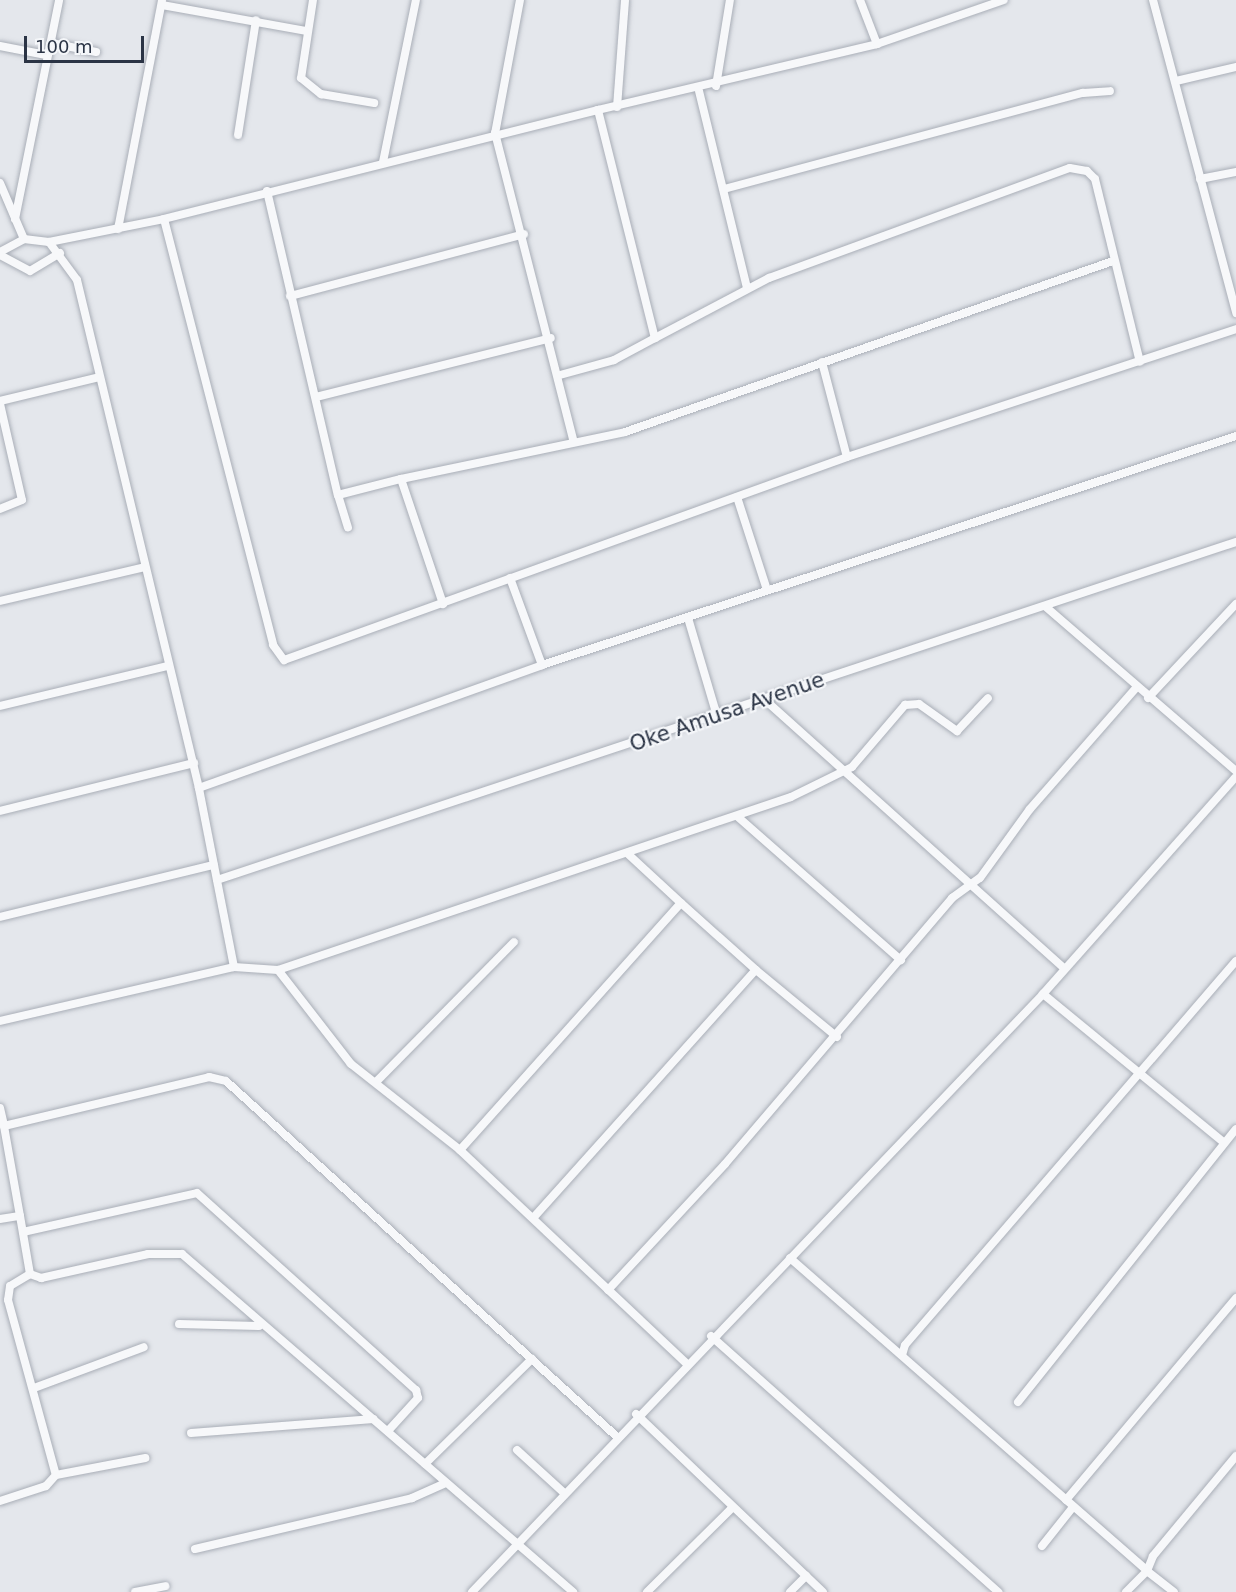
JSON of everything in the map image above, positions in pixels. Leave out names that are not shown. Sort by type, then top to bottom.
[{"type":"street","points":[[15,219],[59,0]]},
{"type":"street","points":[[313,0],[300,71],[306,85],[321,94],[374,103]]},
{"type":"street","points":[[383,162],[416,0]]},
{"type":"street","points":[[520,0],[495,133],[551,338],[573,440]]},
{"type":"street","points":[[617,107],[626,0]]},
{"type":"street","points":[[716,86],[730,0]]},
{"type":"street","points":[[860,0],[877,45]]},
{"type":"street","points":[[60,254],[30,271],[20,270],[0,253],[24,239],[49,242],[164,219],[495,133],[699,91],[877,45],[1004,0]]},
{"type":"street","points":[[1153,0],[1236,313]]},
{"type":"street","points":[[118,229],[162,2],[306,31]]},
{"type":"street","points":[[238,135],[256,20]]},
{"type":"street","points":[[51,43],[96,52]]},
{"type":"street","points":[[0,46],[46,56]]},
{"type":"street","points":[[1176,81],[1236,66]]},
{"type":"street","points":[[699,91],[747,288]]},
{"type":"street","points":[[724,189],[1083,93],[1110,91]]},
{"type":"street","points":[[598,110],[655,338]]},
{"type":"street","points":[[560,375],[614,360],[747,288],[1070,168],[1087,171],[1095,179],[1113,261],[1140,362]]},
{"type":"street","points":[[1200,179],[1236,172]]},
{"type":"street","points":[[0,183],[24,239]]},
{"type":"street","points":[[267,191],[290,296],[348,528]]},
{"type":"street","points":[[164,219],[279,658],[443,604],[847,457],[1236,329]]},
{"type":"street","points":[[290,296],[524,234]]},
{"type":"street","points":[[49,242],[60,254],[76,280],[168,666],[194,764],[234,968]]},
{"type":"street","points":[[338,495],[401,478],[573,440],[626,432],[1113,261]]},
{"type":"street","points":[[316,397],[551,338]]},
{"type":"street","points":[[822,362],[847,457]]},
{"type":"street","points":[[0,509],[22,500],[0,403],[99,377]]},
{"type":"street","points":[[199,788],[542,665],[1236,436]]},
{"type":"street","points":[[401,478],[443,604]]},
{"type":"street","points":[[737,496],[767,590]]},
{"type":"street","name":"Oke Amusa Avenue","points":[[218,880],[1046,608],[1236,542]]},
{"type":"street","points":[[0,602],[145,567]]},
{"type":"street","points":[[510,578],[542,665]]},
{"type":"street","points":[[1148,698],[1236,604]]},
{"type":"street","points":[[1046,608],[1136,688],[1236,771]]},
{"type":"street","points":[[688,618],[717,716]]},
{"type":"street","points":[[0,706],[168,666]]},
{"type":"street","points":[[608,1290],[837,1037],[901,960],[969,887],[1136,688]]},
{"type":"street","points":[[0,1021],[234,968],[278,970],[738,817],[842,773],[905,705],[919,704],[957,731],[988,698]]},
{"type":"street","points":[[764,699],[842,773],[969,887],[1064,968]]},
{"type":"street","points":[[0,811],[194,764]]},
{"type":"street","points":[[472,1592],[636,1414],[790,1258],[1043,994],[1236,777]]},
{"type":"street","points":[[738,817],[901,960]]},
{"type":"street","points":[[628,854],[756,970],[837,1037]]},
{"type":"street","points":[[0,917],[214,865]]},
{"type":"street","points":[[460,1150],[681,903]]},
{"type":"street","points":[[377,1081],[514,942]]},
{"type":"street","points":[[902,1355],[905,1345],[1236,961]]},
{"type":"street","points":[[278,970],[342,1056],[377,1081],[460,1150],[534,1217],[686,1363]]},
{"type":"street","points":[[534,1217],[756,970]]},
{"type":"street","points":[[1043,994],[1138,1076],[1223,1142]]},
{"type":"street","points":[[4,1126],[208,1077],[226,1081],[616,1436]]},
{"type":"street","points":[[0,1108],[30,1274]]},
{"type":"street","points":[[1018,1402],[1223,1142],[1236,1129]]},
{"type":"street","points":[[23,1232],[197,1193],[416,1390],[418,1398],[388,1431]]},
{"type":"street","points":[[0,1219],[20,1216]]},
{"type":"street","points":[[30,1274],[41,1278],[148,1254],[182,1254],[259,1326],[388,1431],[444,1484],[573,1592]]},
{"type":"street","points":[[790,1258],[1073,1507],[1174,1592]]},
{"type":"street","points":[[30,1274],[10,1286],[8,1300],[34,1388],[56,1476]]},
{"type":"street","points":[[1066,1500],[1236,1298]]},
{"type":"street","points":[[179,1324],[259,1326]]},
{"type":"street","points":[[711,1336],[998,1592]]},
{"type":"street","points":[[34,1388],[144,1347]]},
{"type":"street","points":[[425,1464],[532,1359]]},
{"type":"street","points":[[636,1414],[732,1508],[823,1592]]},
{"type":"street","points":[[191,1433],[373,1419]]},
{"type":"street","points":[[517,1450],[563,1492]]},
{"type":"street","points":[[1126,1592],[1148,1571],[1153,1556],[1236,1456]]},
{"type":"street","points":[[0,1501],[46,1486],[56,1476],[145,1458]]},
{"type":"street","points":[[195,1549],[412,1498],[444,1484]]},
{"type":"street","points":[[1042,1546],[1073,1507]]},
{"type":"street","points":[[647,1592],[732,1508]]},
{"type":"street","points":[[790,1592],[806,1576]]},
{"type":"street","points":[[135,1592],[165,1586]]}]
